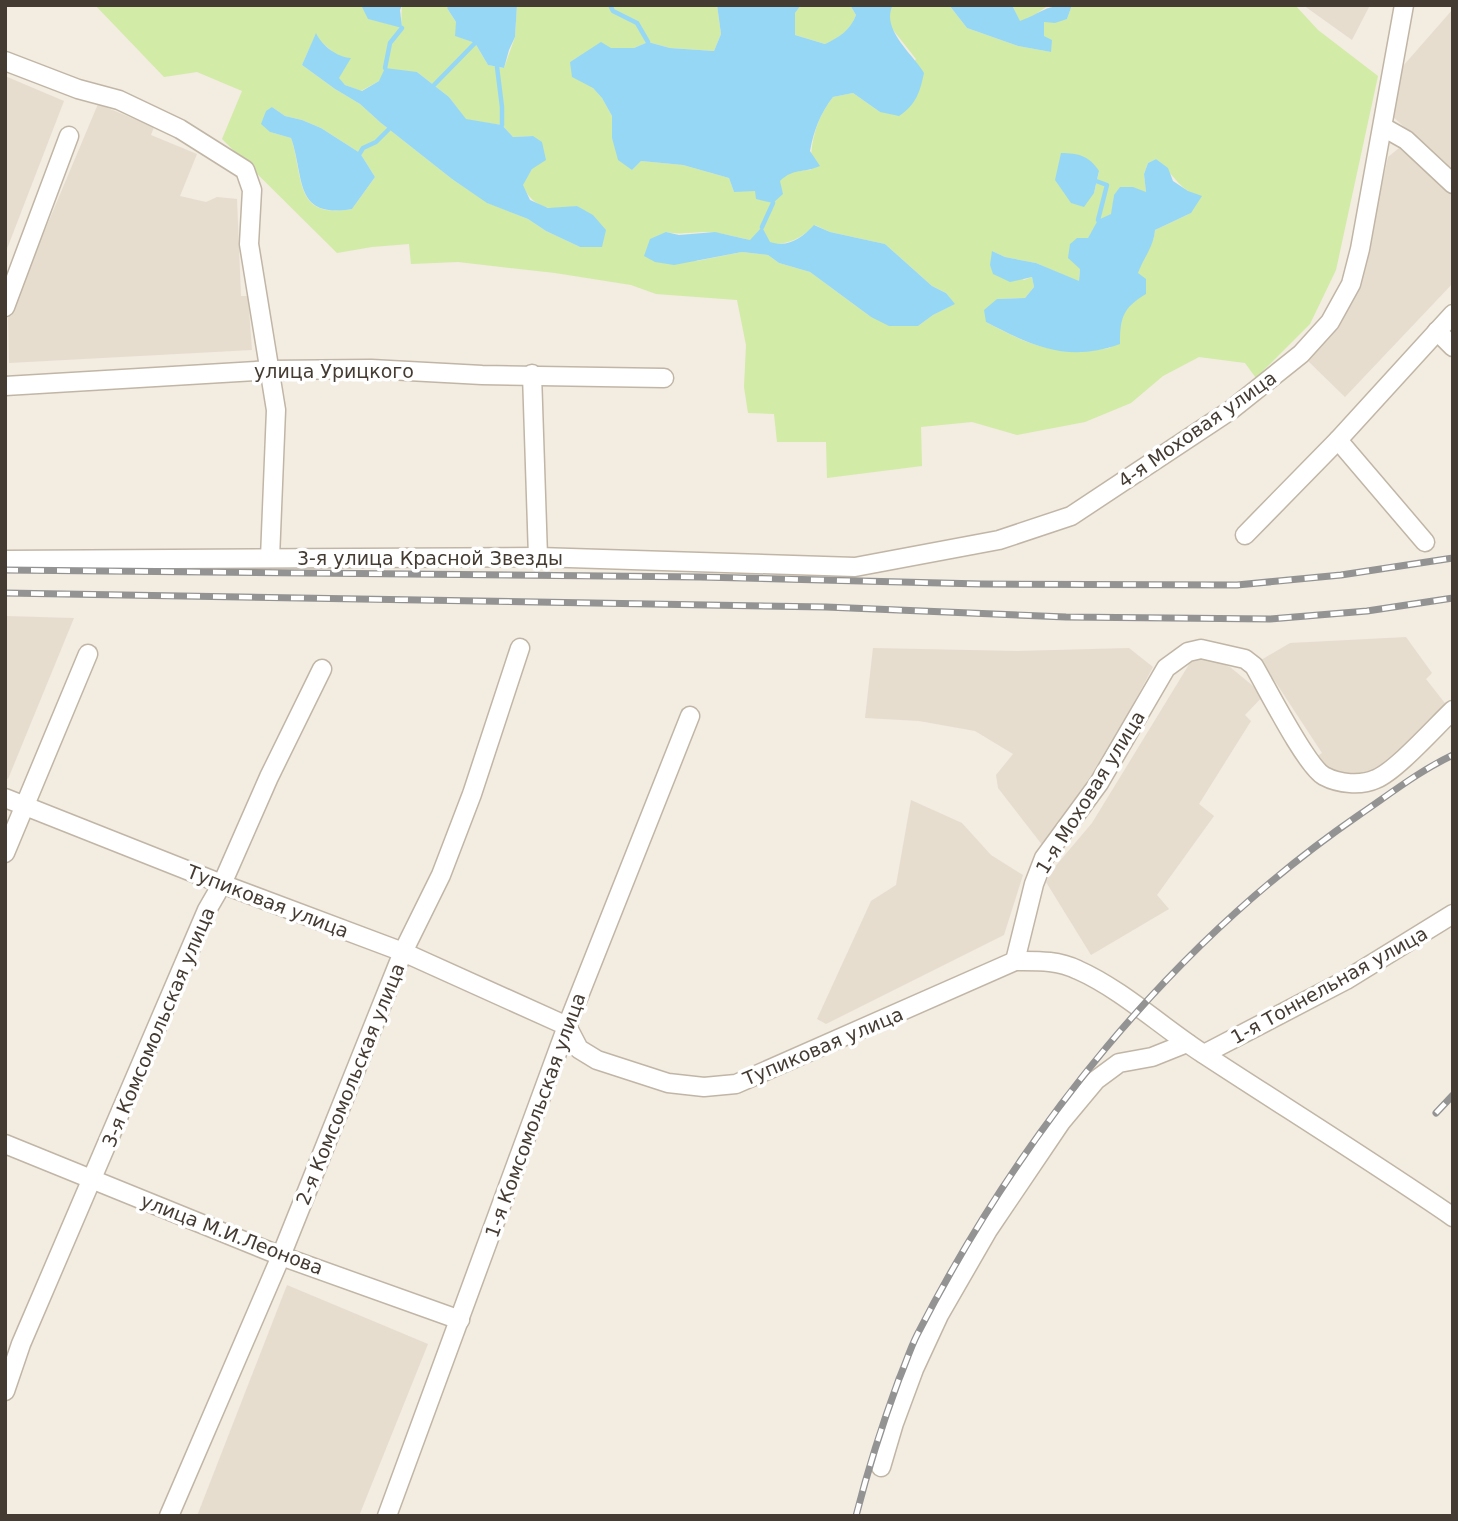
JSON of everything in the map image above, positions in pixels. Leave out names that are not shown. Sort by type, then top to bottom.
[{"type":"street","name":"4-я Моховая улица","points":[[855,567],[999,540],[1071,516],[1231,410],[1301,354],[1331,322],[1351,284],[1360,249],[1404,5]]},
{"type":"street","points":[[5,61],[78,89],[119,100],[180,129],[245,170],[251,190],[249,244],[276,410],[270,558]]},
{"type":"street","points":[[1383,127],[1406,140],[1453,184]]},
{"type":"street","points":[[5,307],[69,136]]},
{"type":"street","points":[[1245,536],[1338,440],[1453,314]]},
{"type":"street","points":[[1437,331],[1453,347]]},
{"type":"street","name":"улица Урицкого","points":[[5,386],[271,370],[371,369],[482,375],[664,378]]},
{"type":"street","points":[[532,374],[537,557]]},
{"type":"street","points":[[1338,440],[1425,542]]},
{"type":"street","name":"3-я улица Красной Звезды","points":[[5,560],[537,557],[855,567]]},
{"type":"street","name":"2-я Комсомольская улица","points":[[169,1516],[281,1256],[403,952],[441,875],[472,794],[520,648]]},
{"type":"street","name":"1-я Моховая улица","points":[[1015,961],[1034,884],[1044,858],[1099,783],[1166,668],[1188,652],[1201,649],[1245,659],[1254,666],[1305,756],[1322,775],[1342,782],[1361,783],[1377,779],[1391,770],[1453,710]]},
{"type":"street","points":[[5,853],[88,654]]},
{"type":"street","name":"3-я Комсомольская улица","points":[[5,1391],[22,1343],[207,910],[222,884],[269,776],[322,669]]},
{"type":"street","name":"1-я Комсомольская улица","points":[[387,1516],[567,1026],[690,716]]},
{"type":"street","name":"Тупиковая улица","points":[[5,798],[403,952],[567,1026],[579,1049],[608,1063],[668,1083],[704,1087],[736,1084],[1015,961],[1048,960],[1078,970],[1116,993],[1187,1043],[1356,1151],[1453,1217]]},
{"type":"street","name":"1-я Тоннельная улица","points":[[1204,1054],[1346,980],[1453,914]]},
{"type":"street","points":[[881,1466],[914,1369],[939,1315],[988,1230],[1061,1122],[1096,1080],[1119,1063],[1152,1057],[1187,1043]]},
{"type":"street","name":"улица М.И.Леонова","points":[[5,1144],[281,1256],[460,1320]]},
{"type":"shaded area","points":[[1303,5],[1370,5],[1352,40]]},
{"type":"shaded area","points":[[1453,9],[1453,171],[1391,115],[1396,74]]},
{"type":"shaded area","points":[[5,76],[64,101],[5,254]]},
{"type":"shaded area","points":[[98,104],[154,127],[151,135],[197,154],[180,196],[206,202],[217,197],[237,199],[241,296],[248,296],[252,350],[9,363],[8,318]]},
{"type":"shaded area","points":[[1404,144],[1453,193],[1453,283],[1345,397],[1308,361],[1339,327],[1359,287],[1388,157]]},
{"type":"shaded area","points":[[5,616],[74,618],[8,779],[5,777]]},
{"type":"shaded area","points":[[1406,637],[1432,673],[1426,679],[1448,707],[1385,767],[1367,777],[1325,770],[1316,757],[1322,753],[1261,660],[1290,643]]},
{"type":"shaded area","points":[[873,648],[1017,651],[1129,648],[1153,667],[1097,772],[1043,846],[998,788],[996,775],[1013,754],[975,731],[919,721],[865,718]]},
{"type":"shaded area","points":[[1196,653],[1230,667],[1264,695],[1245,715],[1251,721],[1199,804],[1214,816],[1157,895],[1169,909],[1091,955],[1046,882],[1053,869],[1092,823]]},
{"type":"shaded area","points":[[911,800],[962,823],[991,855],[1023,875],[1004,935],[826,1024],[817,1019],[871,901],[896,885]]},
{"type":"shaded area","points":[[287,1285],[428,1344],[359,1516],[197,1516]]},
{"type":"green space","points":[[95,5],[361,5],[369,19],[401,27],[402,5],[449,5],[447,8],[456,22],[456,36],[475,43],[488,65],[504,68],[515,37],[517,5],[717,5],[721,34],[714,51],[670,48],[648,42],[634,48],[611,48],[585,53],[570,62],[602,98],[612,116],[612,138],[632,170],[641,161],[683,165],[729,178],[734,192],[779,181],[791,171],[811,170],[815,131],[833,97],[853,93],[880,112],[916,59],[890,26],[890,11],[893,5],[949,5],[967,28],[1018,46],[1051,52],[1044,36],[1044,21],[1067,19],[1072,5],[1295,5],[1318,30],[1378,76],[1336,270],[1310,324],[1256,378],[1245,363],[1199,357],[1163,376],[1131,403],[1085,422],[1017,435],[972,422],[921,427],[922,466],[827,478],[826,442],[777,442],[774,414],[748,413],[744,387],[746,345],[737,300],[656,294],[631,285],[458,262],[411,264],[409,244],[337,253],[222,139],[242,91],[197,72],[164,77]],"holes":[[[316,34],[319,40],[340,58],[339,79],[345,85],[361,91],[379,81],[417,72],[449,97],[466,120],[502,125],[513,137],[533,136],[532,169],[522,185],[532,200],[545,207],[577,206],[602,247],[580,247],[528,219],[488,203],[452,179],[360,104],[302,65]],[[272,107],[285,116],[321,128],[360,153],[375,177],[352,209],[333,211],[319,208],[304,192],[291,138],[270,132]],[[1156,159],[1188,191],[1191,213],[1155,230],[1110,348],[1075,351],[1045,347],[1017,338],[986,322],[997,299],[1025,298],[1034,287],[1032,277],[1024,280],[992,251],[1005,257],[1036,263],[1079,282],[1083,252],[1091,233],[1103,219],[1112,214],[1114,195],[1146,192],[1144,174],[1148,163]],[[1099,172],[1094,193],[1063,191],[1055,179]],[[815,225],[830,232],[885,244],[932,286],[946,293],[954,304],[918,326],[871,317],[810,272],[779,263],[768,255],[742,252],[697,261],[666,232],[710,232],[768,244],[791,241]]]},
{"type":"green space","points":[[801,5],[850,5],[856,15],[844,33],[825,44],[795,35],[795,13]]},
{"type":"green space","points":[[1012,5],[1049,5],[1020,22]]},
{"type":"water","points":[[361,5],[402,5],[402,28],[368,19]]},
{"type":"water","points":[[449,5],[517,5],[515,37],[504,68],[488,65],[475,43],[455,36],[456,22],[447,8]]},
{"type":"water","points":[[717,5],[801,5],[795,13],[795,35],[825,44],[851,25],[856,15],[850,5],[893,5],[890,14],[894,32],[924,73],[919,92],[910,107],[899,116],[880,112],[853,93],[833,97],[818,122],[810,151],[820,166],[785,177],[780,181],[783,194],[773,203],[756,199],[755,191],[734,192],[729,178],[683,165],[641,161],[632,170],[618,160],[612,138],[612,116],[602,98],[593,88],[572,77],[570,62],[601,42],[611,48],[634,48],[648,42],[670,48],[714,51],[721,34]]},
{"type":"water","points":[[949,5],[1012,5],[1020,21],[1050,8],[1072,5],[1067,19],[1055,23],[1044,22],[1044,36],[1052,40],[1051,52],[1018,46],[967,28]]},
{"type":"water","points":[[316,33],[330,50],[351,58],[339,78],[345,85],[362,91],[379,81],[385,68],[417,72],[449,97],[466,119],[502,125],[513,137],[533,136],[542,142],[546,160],[532,169],[523,185],[530,200],[548,208],[577,206],[593,215],[606,230],[602,247],[580,247],[528,219],[487,203],[452,179],[360,104],[302,65]]},
{"type":"water","points":[[272,107],[285,116],[321,128],[360,153],[375,177],[352,209],[320,208],[310,201],[301,180],[291,138],[270,132],[261,124],[266,111]]},
{"type":"water","points":[[1061,153],[1083,156],[1099,171],[1094,193],[1084,207],[1071,203],[1055,180]]},
{"type":"water","points":[[1156,159],[1168,168],[1173,181],[1202,196],[1191,213],[1155,230],[1151,246],[1138,273],[1146,279],[1146,294],[1124,314],[1120,344],[1084,352],[1067,352],[1035,345],[986,322],[984,310],[997,299],[1025,298],[1034,287],[1032,277],[1010,282],[993,274],[990,265],[992,251],[1005,257],[1036,263],[1079,281],[1080,269],[1068,258],[1070,244],[1077,238],[1088,238],[1098,220],[1111,214],[1114,195],[1120,187],[1133,187],[1146,192],[1144,174],[1148,163]]},
{"type":"water","points":[[814,225],[830,232],[885,244],[932,286],[946,293],[955,304],[918,326],[889,326],[871,317],[810,272],[779,263],[768,255],[742,252],[674,265],[655,262],[644,256],[650,239],[666,232],[679,235],[715,232],[750,240],[762,227],[770,242],[783,244],[800,238]]},
{"type":"waterway","points":[[610,5],[613,11],[637,23],[648,42]]},
{"type":"waterway","points":[[385,68],[390,43],[402,28]]},
{"type":"waterway","points":[[434,85],[475,43]]},
{"type":"waterway","points":[[497,67],[502,125]]},
{"type":"waterway","points":[[360,153],[389,129]]},
{"type":"waterway","points":[[1096,181],[1107,185],[1098,220]]},
{"type":"waterway","points":[[762,227],[773,203]]},
{"type":"railway","points":[[5,570],[700,577],[981,584],[1237,585],[1341,575],[1453,558]]},
{"type":"railway","points":[[5,593],[826,607],[1066,617],[1270,619],[1367,611],[1453,598]]},
{"type":"railway","points":[[856,1516],[887,1413],[917,1335],[1003,1186],[1106,1048],[1164,983],[1225,923],[1290,866],[1416,775],[1453,755]]},
{"type":"railway","points":[[1436,1113],[1453,1095]]}]
